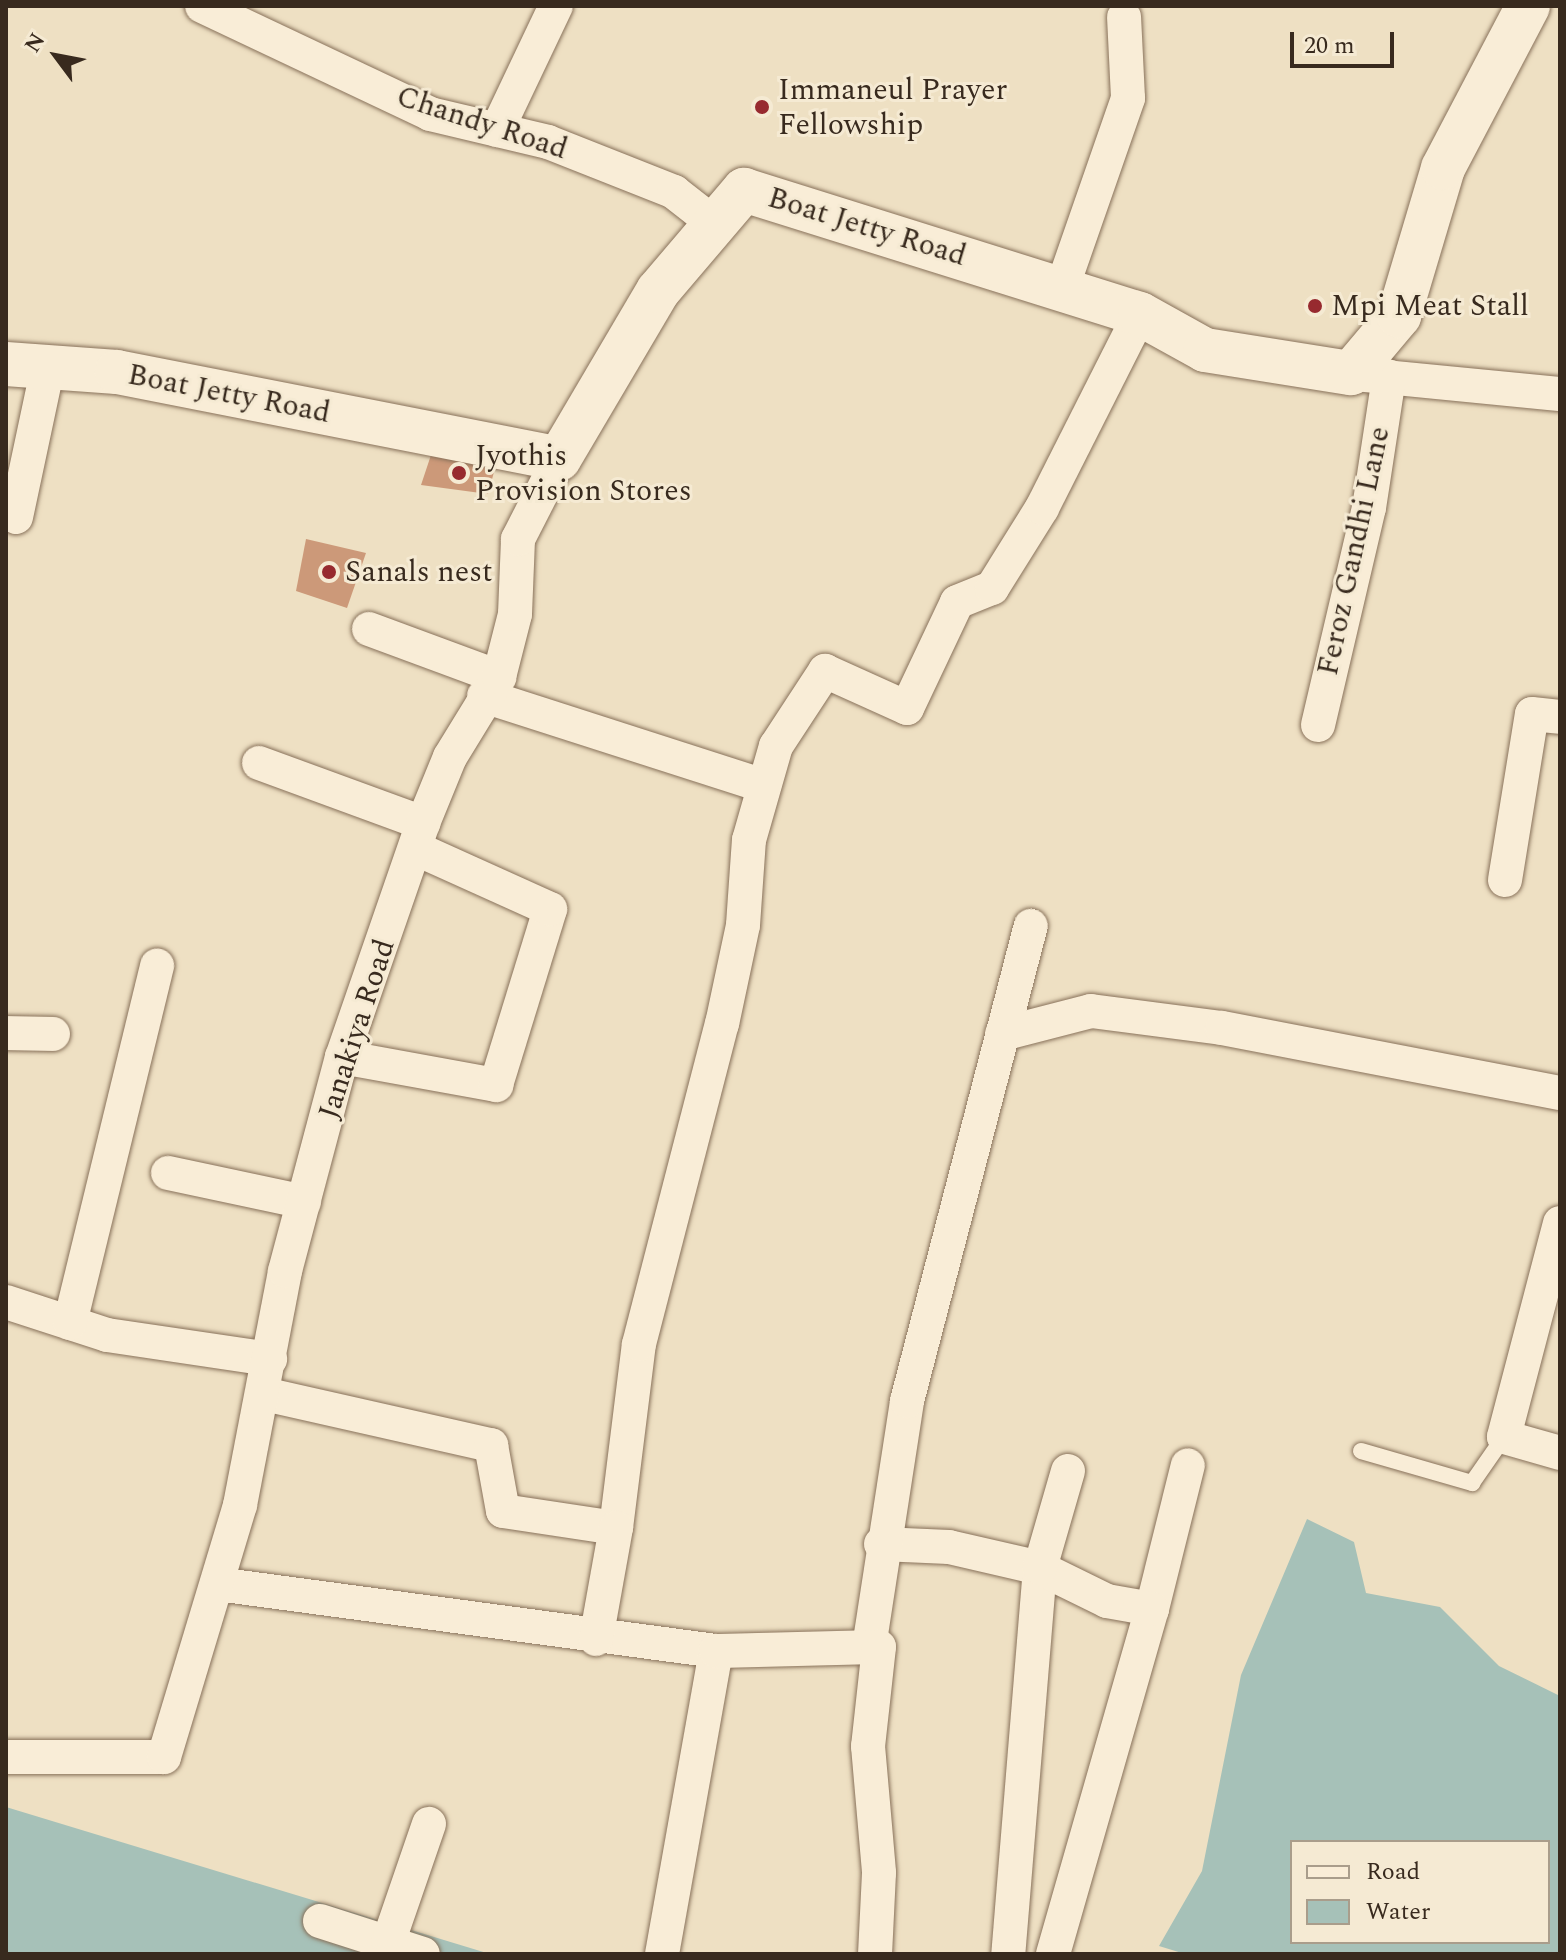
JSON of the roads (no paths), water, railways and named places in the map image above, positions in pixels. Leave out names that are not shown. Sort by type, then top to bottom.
[{"type":"street","name":"Chandy Road","points":[[202,6],[430,114],[548,142],[674,192],[715,224]]},
{"type":"street","points":[[497,130],[556,6]]},
{"type":"street","points":[[1528,6],[1443,168],[1399,316],[1370,375],[1560,394]]},
{"type":"street","points":[[1062,288],[1128,98],[1124,17]]},
{"type":"street","name":"Boat Jetty Road","points":[[27,366],[117,372],[559,459],[658,291],[744,190],[1140,314],[1205,350],[1370,375]]},
{"type":"street","points":[[596,1639],[616,1528],[639,1344],[722,1024],[743,925],[749,840],[776,746],[825,671],[907,708],[957,602],[992,588],[1042,508],[1140,314]]},
{"type":"street","points":[[16,517],[27,366]]},
{"type":"street","name":"Feroz Gandhi Lane","points":[[1318,725],[1369,508],[1370,375]]},
{"type":"street","name":"Janakiya Road","points":[[6,1757],[164,1757],[217,1584],[264,1394],[304,1202],[342,1057],[420,836],[492,687],[515,614],[518,539],[559,459]]},
{"type":"street","points":[[369,629],[492,687],[764,786]]},
{"type":"street","points":[[1505,880],[1532,714],[1560,717]]},
{"type":"street","points":[[259,763],[420,836],[550,909],[496,1085],[342,1057]]},
{"type":"street","points":[[869,1647],[881,1544],[907,1401],[1031,926]]},
{"type":"street","points":[[70,1323],[157,965]]},
{"type":"street","points":[[1002,1034],[1091,1011],[1560,1093]]},
{"type":"street","points":[[6,1033],[53,1034]]},
{"type":"street","points":[[168,1173],[304,1202]]},
{"type":"street","points":[[1560,1223],[1504,1437],[1560,1453]]},
{"type":"street","points":[[6,1302],[70,1323],[270,1359]]},
{"type":"street","points":[[264,1394],[491,1445],[503,1511],[616,1528]]},
{"type":"street","points":[[1053,1954],[1152,1609],[1188,1465]]},
{"type":"street","points":[[1008,1954],[1040,1568],[1068,1471]]},
{"type":"street","points":[[881,1544],[949,1547],[1040,1568],[1107,1601],[1152,1609]]},
{"type":"street","points":[[217,1584],[596,1639],[716,1651],[879,1647],[868,1746],[879,1873],[875,1954]]},
{"type":"street","points":[[662,1954],[716,1651]]},
{"type":"street","points":[[388,1943],[429,1824]]},
{"type":"street","points":[[320,1921],[423,1954]]},
{"type":"lane","points":[[1361,1451],[1472,1483],[1504,1437]]},
{"type":"water","points":[[1307,1519],[1354,1542],[1366,1593],[1440,1607],[1499,1666],[1560,1696],[1560,1954],[1185,1954],[1159,1946],[1202,1871],[1241,1675]]},
{"type":"water","points":[[6,1807],[490,1954],[6,1954]]},
{"type":"place","name":"Immaneul Prayer Fellowship","points":[[762,107]]},
{"type":"place","name":"Mpi Meat Stall","points":[[1315,306]]},
{"type":"place","name":"Jyothis Provision Stores","points":[[459,473]]},
{"type":"place","name":"Sanals nest","points":[[329,572]]}]
